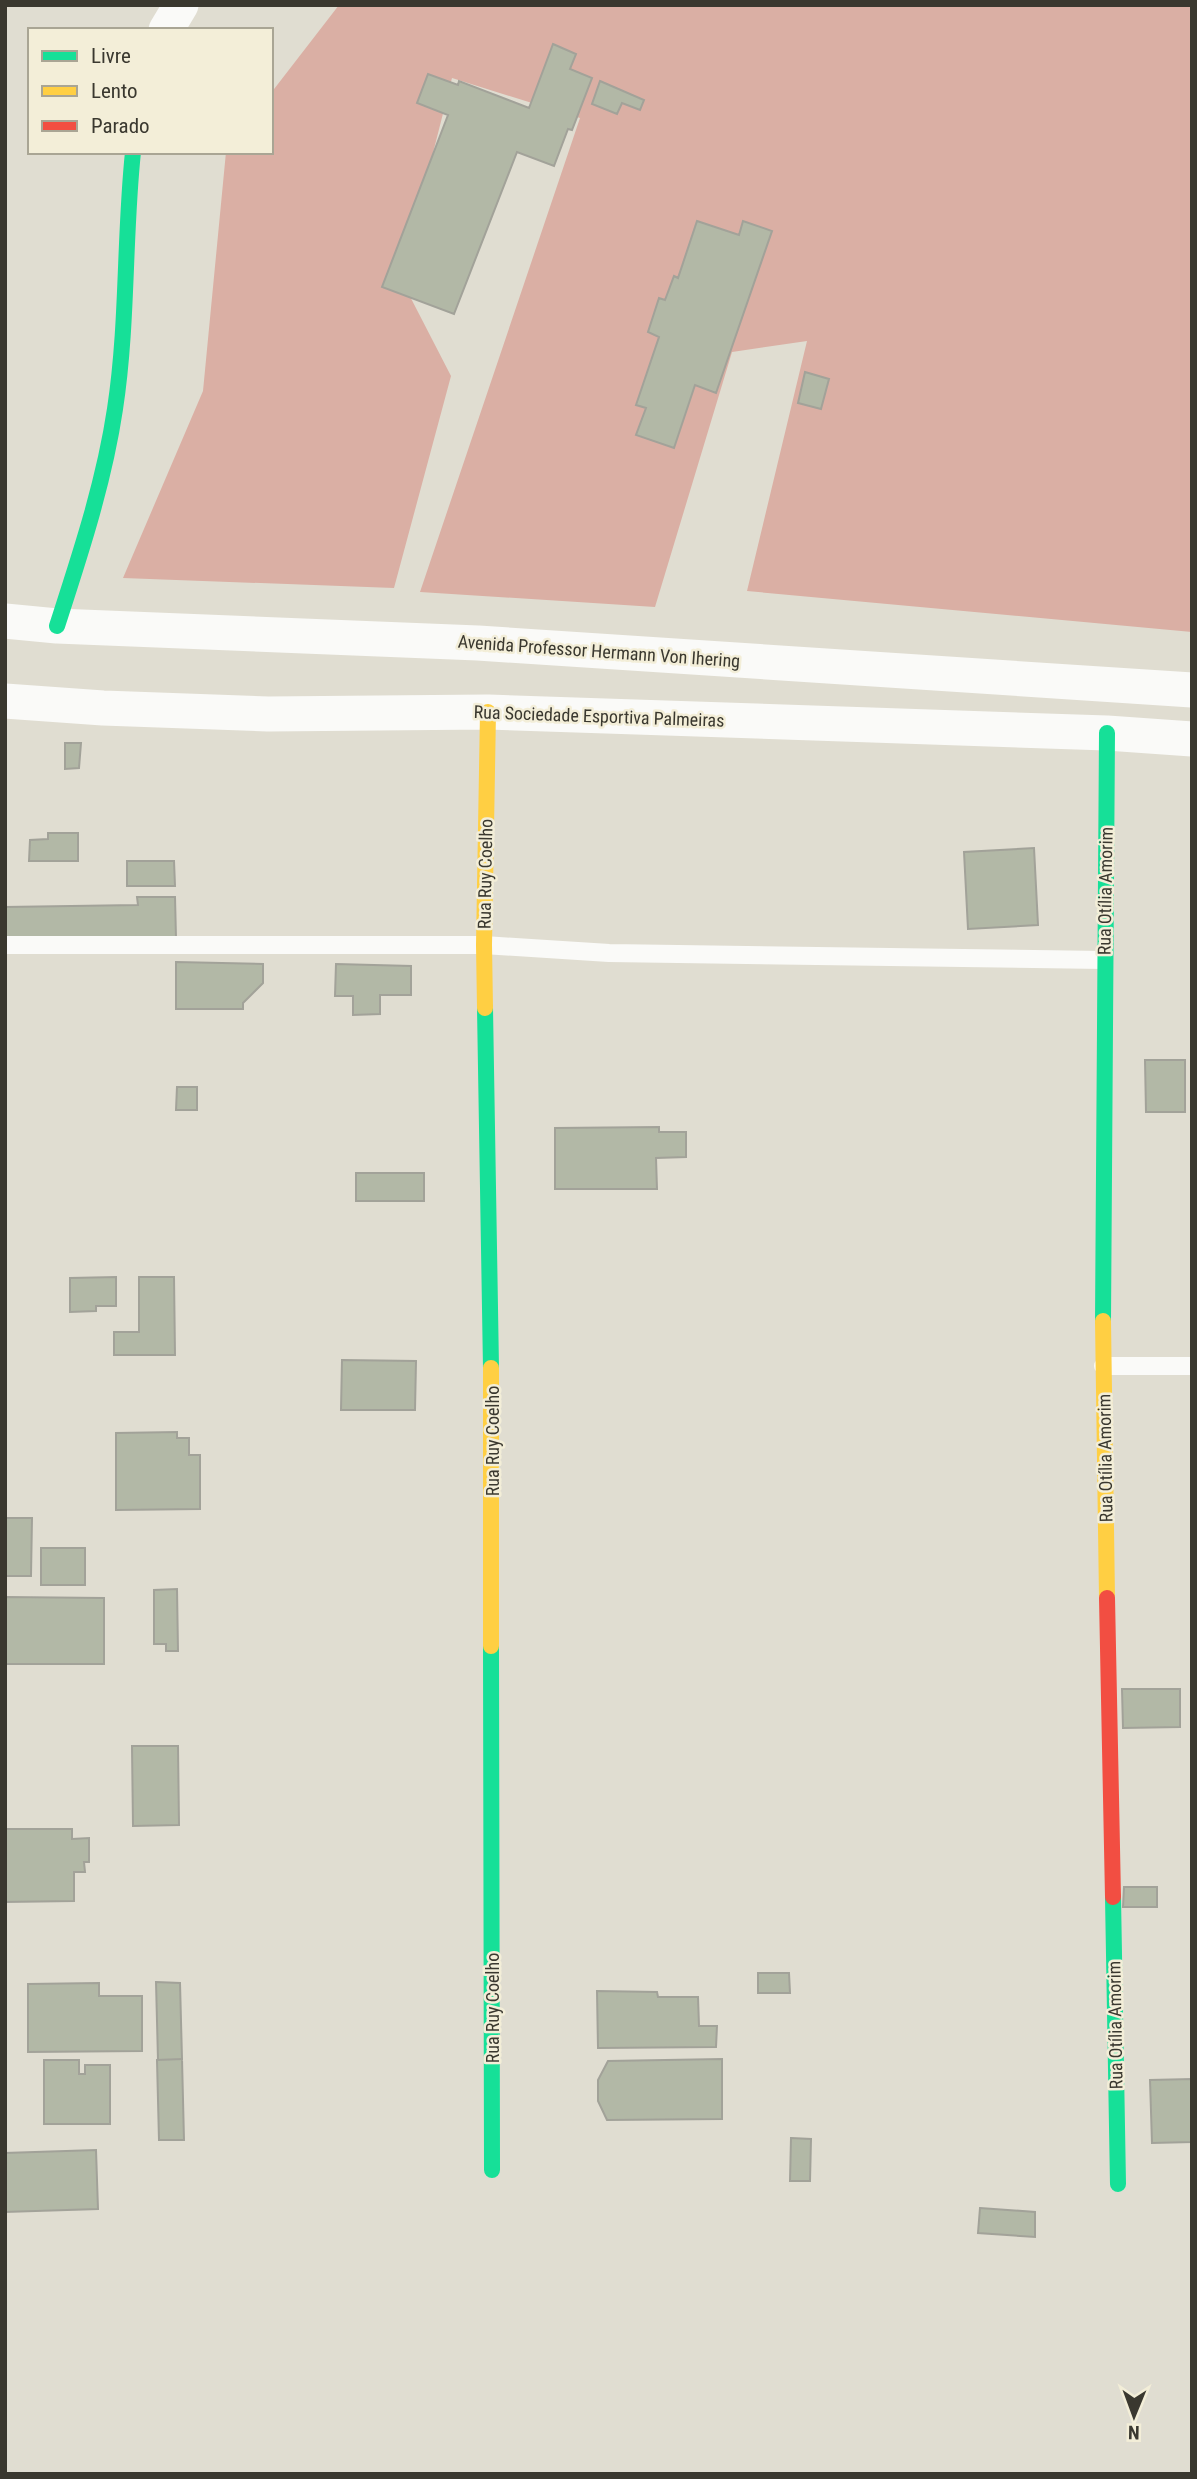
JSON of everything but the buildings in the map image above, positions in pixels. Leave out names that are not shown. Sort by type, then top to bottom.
[{"type":"street","points":[[167,28],[181,5]]},
{"type":"street","points":[[57,626],[90,527],[119,377],[127,197],[133,154]]},
{"type":"street","name":"Avenida Professor Hermann Von Ihering","points":[[5,621],[57,626],[478,643],[1192,690]]},
{"type":"street","name":"Rua Sociedade Esportiva Palmeiras","points":[[5,701],[103,708],[268,714],[488,712],[1107,733],[1192,739]]},
{"type":"street","name":"Rua Ruy Coelho","points":[[488,712],[484,945],[491,1270],[492,2170]]},
{"type":"street","name":"Rua Otília Amorim","points":[[1107,733],[1103,1366],[1118,2184]]},
{"type":"lane","points":[[5,945],[484,945],[635,953],[1104,960]]},
{"type":"lane","points":[[1103,1366],[1192,1366]]},
{"type":"shaded area","points":[[339,5],[1192,5],[1192,632],[747,591],[807,341],[732,352],[655,607],[420,592],[580,118],[452,78],[401,279],[451,376],[394,588],[123,578],[203,391],[226,154],[273,154],[273,90]]},
{"type":"traffic: fast","points":[[57,626],[98,491],[115,409],[122,345],[133,154]]},
{"type":"traffic: fast","points":[[1103,1321],[1107,733]]},
{"type":"traffic: fast","points":[[485,1008],[491,1368]]},
{"type":"traffic: fast","points":[[491,1646],[492,2170]]},
{"type":"traffic: fast","points":[[1113,1897],[1118,2184]]},
{"type":"traffic: slow","points":[[485,1008],[488,712]]},
{"type":"traffic: slow","points":[[1103,1321],[1107,1598]]},
{"type":"traffic: slow","points":[[491,1368],[491,1646]]},
{"type":"traffic: jam","points":[[1107,1598],[1113,1897]]}]
